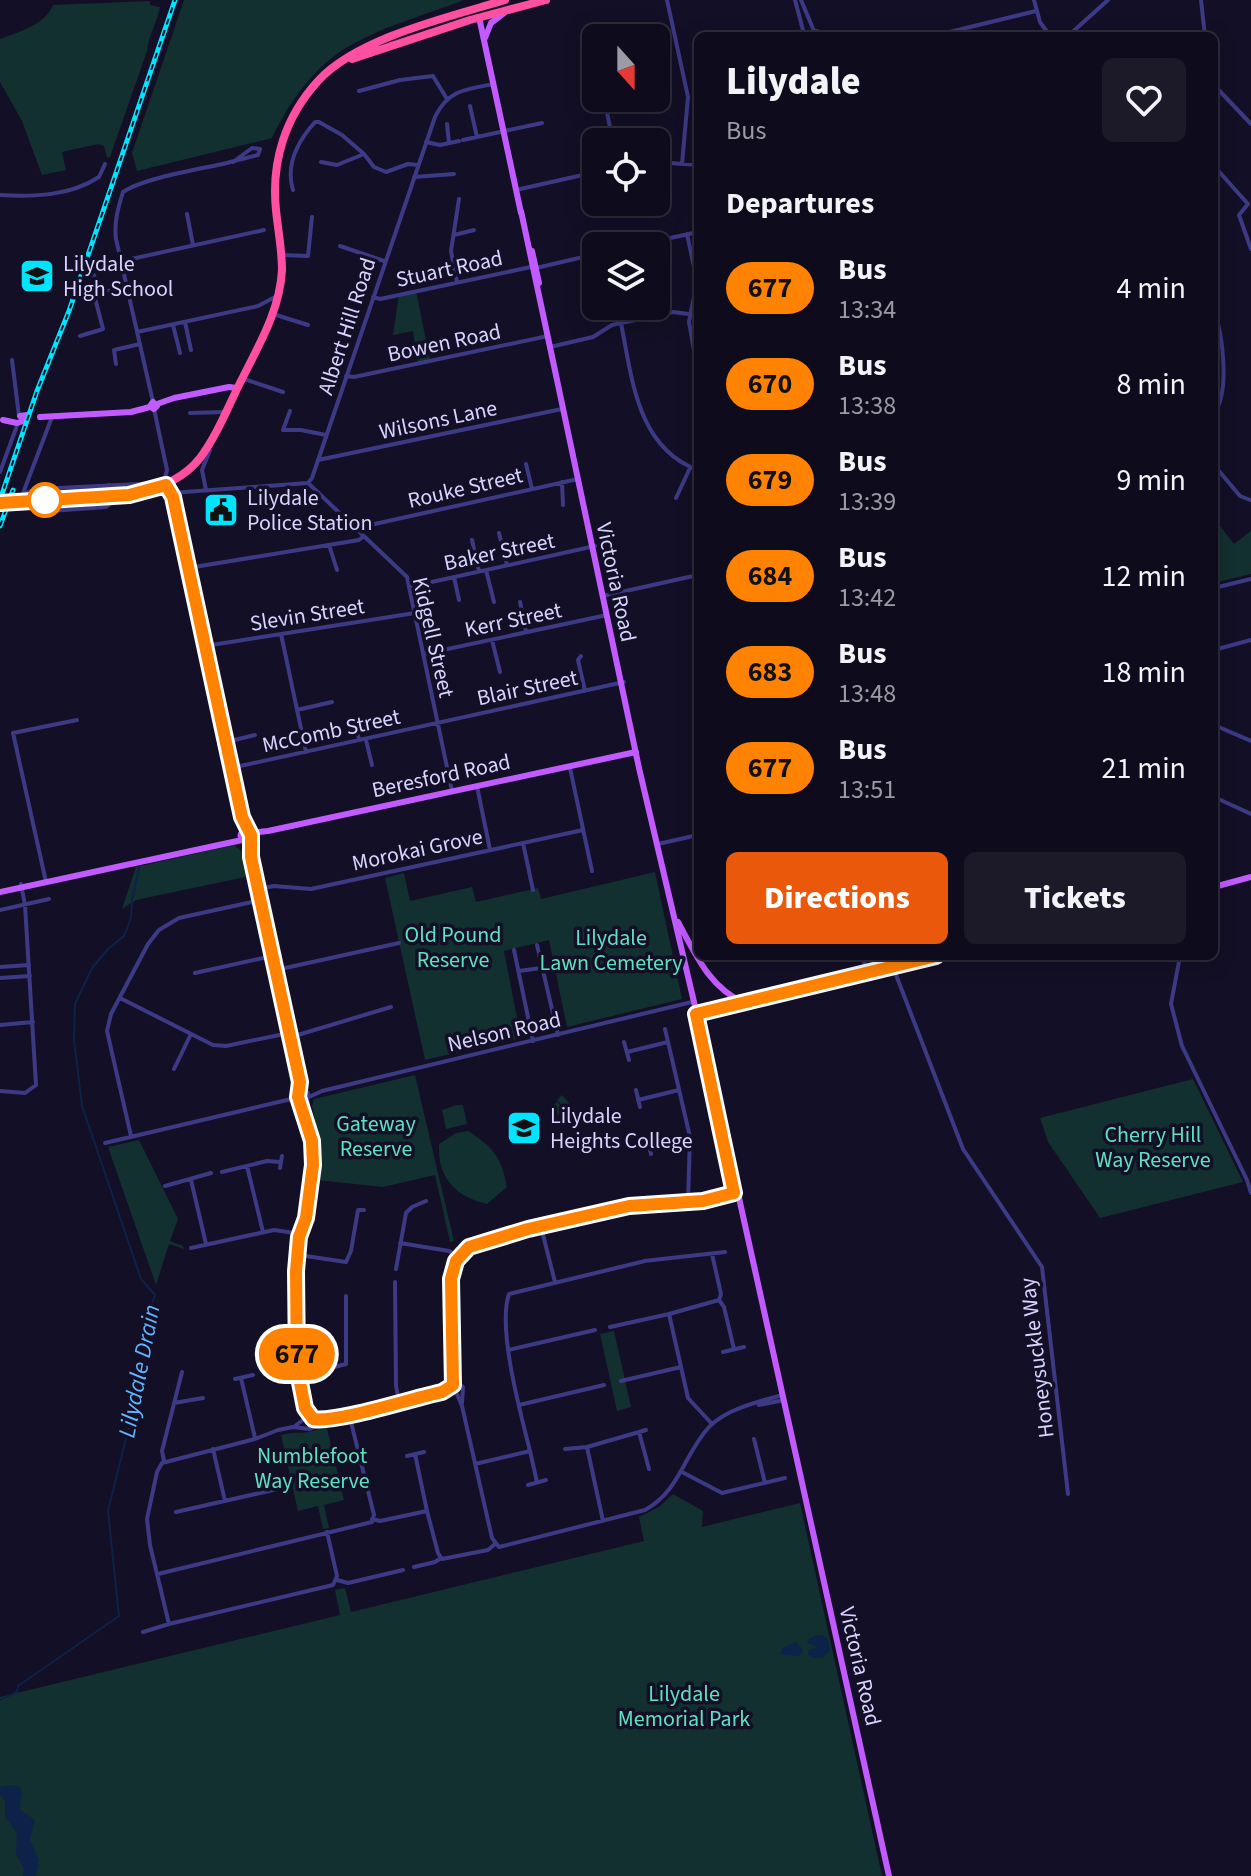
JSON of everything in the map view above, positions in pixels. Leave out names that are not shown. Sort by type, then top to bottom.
[{"type":"highway","points":[[18,499],[119,496],[147,492],[175,480],[196,462],[213,436],[242,378],[272,316],[279,294],[282,255],[276,208],[276,170],[286,131],[307,94],[335,65],[359,50],[504,0]]},
{"type":"highway","points":[[478,8],[510,9],[546,0]]},
{"type":"main road","points":[[494,0],[504,0]]},
{"type":"main road","name":"Victoria Road","points":[[478,8],[692,1002],[889,1876]]},
{"type":"main road","points":[[484,42],[491,23],[510,9]]},
{"type":"main road","points":[[40,416],[131,412],[174,398],[226,387],[237,388]]},
{"type":"main road","points":[[1,420],[19,418]]},
{"type":"main road","points":[[162,486],[188,568],[246,836]]},
{"type":"main road","name":"Beresford Road","points":[[0,890],[637,750]]},
{"type":"main road","points":[[1218,886],[1251,877]]},
{"type":"main road","points":[[674,916],[694,950]]},
{"type":"main road","points":[[700,960],[723,992],[744,1003]]},
{"type":"main road","points":[[696,1014],[920,960]]},
{"type":"street","points":[[667,0],[688,97],[682,164]]},
{"type":"street","points":[[798,0],[814,31]]},
{"type":"street","points":[[798,0],[804,32]]},
{"type":"street","points":[[1034,0],[1046,32]]},
{"type":"street","points":[[1072,32],[1108,0]]},
{"type":"street","points":[[1201,0],[1205,32]]},
{"type":"street","points":[[958,32],[1036,11]]},
{"type":"street","points":[[359,91],[400,80],[433,76],[447,99],[466,90],[494,84]]},
{"type":"street","points":[[1218,89],[1251,124]]},
{"type":"street","name":"Albert Hill Road","points":[[308,483],[426,142],[441,104],[447,99]]},
{"type":"street","points":[[470,106],[477,137]]},
{"type":"street","points":[[293,190],[290,180],[293,157],[300,141],[315,122],[342,135],[374,167],[386,172],[408,164],[418,165]]},
{"type":"street","points":[[426,142],[440,145],[542,123]]},
{"type":"street","points":[[447,124],[449,143]]},
{"type":"street","points":[[162,486],[167,474],[115,229],[122,194],[134,186],[233,162],[258,155],[260,149],[252,148],[233,162]]},
{"type":"street","points":[[321,162],[337,165],[364,154]]},
{"type":"street","points":[[670,163],[694,165]]},
{"type":"street","points":[[0,195],[32,197],[71,190],[99,177],[105,164]]},
{"type":"street","points":[[1218,170],[1250,204],[1239,215],[1251,249]]},
{"type":"street","points":[[414,177],[454,174]]},
{"type":"street","points":[[516,190],[582,175]]},
{"type":"street","points":[[457,282],[451,251],[459,199]]},
{"type":"street","points":[[187,214],[193,245]]},
{"type":"street","points":[[282,255],[308,256],[312,217]]},
{"type":"street","points":[[122,261],[264,230]]},
{"type":"street","points":[[454,235],[474,230]]},
{"type":"street","points":[[670,238],[694,233]]},
{"type":"street","points":[[687,234],[694,267]]},
{"type":"street","points":[[340,246],[384,261]]},
{"type":"street","name":"Stuart Road","points":[[373,297],[380,299],[582,257]]},
{"type":"street","points":[[80,336],[103,329],[95,298],[94,275]]},
{"type":"street","points":[[97,293],[127,287]]},
{"type":"street","points":[[694,293],[689,314],[694,356]]},
{"type":"street","points":[[137,332],[258,306],[279,294]]},
{"type":"street","points":[[258,306],[266,308],[272,316],[308,325]]},
{"type":"street","points":[[550,347],[593,337],[612,325],[673,312],[689,314]]},
{"type":"street","points":[[185,322],[191,350]]},
{"type":"street","points":[[621,323],[645,421],[668,452],[694,468]]},
{"type":"street","points":[[1218,324],[1222,337],[1222,396],[1218,405]]},
{"type":"street","points":[[173,325],[180,353]]},
{"type":"street","name":"Bowen Road","points":[[346,376],[354,377],[548,336]]},
{"type":"street","points":[[116,364],[114,350],[140,344]]},
{"type":"street","points":[[0,472],[19,418],[12,360]]},
{"type":"street","points":[[242,378],[283,392]]},
{"type":"street","name":"Wilsons Lane","points":[[318,460],[564,409]]},
{"type":"street","points":[[290,411],[283,430],[326,435]]},
{"type":"street","points":[[190,413],[225,412]]},
{"type":"street","points":[[40,416],[46,428]]},
{"type":"street","points":[[18,499],[46,428],[54,416]]},
{"type":"street","points":[[206,490],[203,467],[213,436]]},
{"type":"street","points":[[526,464],[532,489]]},
{"type":"street","points":[[676,498],[690,467]]},
{"type":"street","points":[[1218,470],[1240,496],[1250,500]]},
{"type":"street","name":"Rouke Street","points":[[358,531],[361,527],[578,479]]},
{"type":"street","points":[[562,482],[563,505]]},
{"type":"street","points":[[18,499],[34,489],[110,484],[206,490],[308,483]]},
{"type":"street","name":"Kidgell Street","points":[[308,483],[405,573],[452,791]]},
{"type":"street","points":[[91,497],[110,484]]},
{"type":"street","points":[[51,510],[106,507],[119,496]]},
{"type":"street","points":[[51,510],[53,499]]},
{"type":"street","points":[[51,510],[53,499]]},
{"type":"street","points":[[499,533],[507,565]]},
{"type":"street","points":[[188,568],[359,540],[364,536]]},
{"type":"street","points":[[472,540],[479,571]]},
{"type":"street","points":[[329,545],[337,570]]},
{"type":"street","name":"Baker Street","points":[[409,587],[593,547]]},
{"type":"street","points":[[486,570],[494,602]]},
{"type":"street","points":[[604,595],[694,576]]},
{"type":"street","points":[[454,577],[459,600]]},
{"type":"street","points":[[1218,587],[1251,579]]},
{"type":"street","points":[[520,602],[526,632]]},
{"type":"street","name":"Slevin Street","points":[[205,646],[415,613]]},
{"type":"street","name":"Kerr Street","points":[[424,655],[608,615]]},
{"type":"street","points":[[281,634],[306,752]]},
{"type":"street","points":[[492,640],[500,672]]},
{"type":"street","points":[[1218,649],[1251,640]]},
{"type":"street","points":[[581,656],[578,660],[585,691]]},
{"type":"street","name":"Blair Street","points":[[438,723],[622,683]]},
{"type":"street","points":[[297,710],[332,702]]},
{"type":"street","points":[[46,880],[13,733],[77,720]]},
{"type":"street","points":[[355,723],[359,740]]},
{"type":"street","name":"McComb Street","points":[[231,768],[438,723]]},
{"type":"street","points":[[1218,727],[1251,741]]},
{"type":"street","points":[[226,742],[255,735]]},
{"type":"street","points":[[366,739],[372,765]]},
{"type":"street","points":[[569,765],[592,871]]},
{"type":"street","points":[[477,786],[490,850]]},
{"type":"street","points":[[1218,799],[1251,814]]},
{"type":"street","name":"Morokai Grove","points":[[258,889],[274,886],[311,889],[583,830]]},
{"type":"street","points":[[246,836],[315,1142],[297,1267],[298,1377],[308,1429],[324,1420]]},
{"type":"street","points":[[658,844],[694,836]]},
{"type":"street","points":[[523,843],[533,890]]},
{"type":"street","points":[[0,1091],[29,1092],[36,1085],[22,886]]},
{"type":"street","points":[[0,910],[49,899]]},
{"type":"street","points":[[131,1136],[107,1036],[109,1020],[148,944],[167,924],[179,918],[261,900]]},
{"type":"street","points":[[276,970],[399,943]]},
{"type":"street","points":[[537,945],[558,1035]]},
{"type":"street","points":[[514,950],[533,1041]]},
{"type":"street","points":[[195,973],[272,956]]},
{"type":"street","points":[[863,960],[868,973]]},
{"type":"street","points":[[1179,960],[1171,1004],[1182,1046],[1251,1193]]},
{"type":"street","points":[[0,967],[29,965]]},
{"type":"street","name":"Honeysuckle Way","points":[[893,967],[963,1149],[1042,1267],[1068,1494]]},
{"type":"street","points":[[519,971],[541,968]]},
{"type":"street","points":[[0,978],[30,976]]},
{"type":"street","points":[[120,998],[190,1036],[213,1045],[226,1046],[290,1035],[383,1012],[391,1007]]},
{"type":"street","name":"Nelson Road","points":[[105,1143],[692,1002]]},
{"type":"street","points":[[0,1025],[33,1022]]},
{"type":"street","points":[[665,1029],[690,1137],[688,1202]]},
{"type":"street","points":[[174,1069],[190,1036]]},
{"type":"street","points":[[624,1042],[629,1060]]},
{"type":"street","points":[[627,1052],[668,1042]]},
{"type":"street","points":[[636,1090],[640,1107]]},
{"type":"street","points":[[638,1100],[679,1090]]},
{"type":"street","points":[[647,1137],[651,1154]]},
{"type":"street","points":[[649,1147],[690,1137]]},
{"type":"street","points":[[222,1172],[267,1161],[281,1162]]},
{"type":"street","points":[[247,1166],[263,1232]]},
{"type":"street","points":[[165,1186],[211,1173]]},
{"type":"street","points":[[191,1180],[206,1244]]},
{"type":"street","points":[[495,1543],[455,1384],[451,1279],[459,1257],[477,1243],[542,1229],[557,1222],[630,1206],[737,1195]]},
{"type":"street","points":[[396,1269],[406,1213],[418,1202],[426,1201]]},
{"type":"street","points":[[300,1255],[347,1261],[358,1209]]},
{"type":"street","points":[[542,1229],[554,1281]]},
{"type":"street","points":[[191,1248],[277,1230],[301,1234]]},
{"type":"street","points":[[400,1243],[449,1251],[459,1257]]},
{"type":"street","points":[[537,1482],[508,1350],[509,1295],[554,1281],[645,1261],[725,1252]]},
{"type":"street","points":[[712,1254],[721,1294],[719,1300]]},
{"type":"street","points":[[395,1282],[398,1297],[396,1386],[399,1402]]},
{"type":"street","points":[[298,1377],[346,1364],[348,1299]]},
{"type":"street","points":[[610,1327],[624,1320],[669,1314],[719,1300]]},
{"type":"street","points":[[719,1300],[724,1307],[734,1349]]},
{"type":"street","points":[[669,1314],[688,1398],[712,1426]]},
{"type":"street","points":[[508,1350],[581,1330],[595,1330]]},
{"type":"street","points":[[723,1352],[744,1347]]},
{"type":"street","points":[[621,1381],[636,1381],[681,1367]]},
{"type":"street","points":[[164,1461],[162,1451],[182,1383],[182,1372]]},
{"type":"street","points":[[253,1375],[238,1378],[255,1439]]},
{"type":"street","points":[[442,1392],[455,1384]]},
{"type":"street","points":[[455,1384],[463,1387],[458,1393]]},
{"type":"street","points":[[520,1405],[589,1392],[604,1385]]},
{"type":"street","points":[[169,1624],[150,1545],[148,1508],[159,1467],[164,1461],[255,1439],[307,1420],[324,1420],[442,1392],[458,1393]]},
{"type":"street","points":[[174,1403],[196,1402],[203,1398]]},
{"type":"street","points":[[414,1567],[484,1550],[495,1543],[505,1545],[640,1512],[658,1502],[673,1488],[699,1439],[712,1426],[743,1408],[782,1398]]},
{"type":"street","points":[[349,1414],[373,1519]]},
{"type":"street","points":[[307,1420],[313,1427]]},
{"type":"street","points":[[565,1449],[587,1447],[592,1443],[646,1430]]},
{"type":"street","points":[[639,1432],[650,1464]]},
{"type":"street","points":[[754,1439],[759,1447],[765,1483]]},
{"type":"street","points":[[587,1447],[604,1521]]},
{"type":"street","points":[[213,1449],[225,1501]]},
{"type":"street","points":[[475,1464],[530,1451]]},
{"type":"street","points":[[407,1456],[424,1452]]},
{"type":"street","points":[[415,1454],[441,1558]]},
{"type":"street","points":[[682,1472],[722,1493],[785,1478]]},
{"type":"street","points":[[528,1485],[546,1480]]},
{"type":"street","points":[[176,1512],[190,1512],[282,1488]]},
{"type":"street","points":[[157,1574],[327,1534],[366,1524],[373,1519],[427,1511]]},
{"type":"street","points":[[327,1534],[337,1580]]},
{"type":"street","points":[[337,1580],[346,1583],[403,1570]]},
{"type":"street","points":[[143,1632],[328,1587],[337,1580]]},
{"type":"green space","points":[[184,0],[464,0],[380,31],[340,52],[305,85],[272,138],[137,171],[132,153]]},
{"type":"green space","points":[[150,1],[150,5],[160,7],[159,13],[110,157],[107,158],[104,146],[98,144],[62,152],[66,170],[42,175],[22,121],[0,82],[0,39],[38,22],[53,5]]},
{"type":"green space","points":[[416,291],[430,360],[418,362],[413,331],[393,335],[399,295]]},
{"type":"green space","points":[[1218,523],[1234,544],[1251,531],[1251,574],[1218,582]]},
{"type":"green space","points":[[234,845],[244,853],[250,876],[136,900],[122,909],[136,867]]},
{"type":"green space","points":[[655,872],[682,999],[567,1027],[549,940],[504,951],[521,1038],[425,1060],[385,878],[404,873],[410,901],[472,887],[476,902],[538,888],[541,899]]},
{"type":"green space","name":"Gateway Reserve","points":[[415,1075],[454,1241],[450,1242],[435,1175],[383,1187],[317,1180],[321,1148],[312,1106],[314,1099]]},
{"type":"green space","name":"Cherry Hill Way Reserve","points":[[1193,1079],[1243,1182],[1100,1218],[1048,1142],[1040,1118]]},
{"type":"green space","points":[[562,1095],[579,1114],[568,1124],[551,1107],[557,1102],[571,1115],[557,1100]]},
{"type":"green space","points":[[463,1105],[467,1124],[446,1129],[442,1110]]},
{"type":"green space","points":[[468,1131],[495,1153],[505,1176],[507,1187],[487,1204],[458,1191],[441,1167],[439,1144],[456,1133]]},
{"type":"green space","points":[[139,1140],[178,1219],[170,1241],[184,1249],[169,1244],[156,1285],[108,1147]]},
{"type":"green space","points":[[614,1331],[631,1407],[617,1411],[600,1334]]},
{"type":"green space","name":"Numblefoot Way Reserve","points":[[326,1424],[344,1500],[324,1505],[329,1528],[323,1529],[318,1506],[298,1511],[281,1435],[309,1432]]},
{"type":"green space","name":"Lilydale Memorial Park","points":[[673,1494],[703,1511],[702,1527],[800,1503],[882,1876],[0,1876],[0,1697],[340,1615],[335,1590],[345,1588],[351,1612],[644,1541],[639,1517],[659,1507]]},
{"type":"water","points":[[815,1635],[823,1635],[828,1640],[830,1651],[822,1658],[813,1658],[808,1654],[808,1650],[818,1647],[806,1642]]},
{"type":"water","points":[[796,1642],[803,1650],[799,1656],[780,1654],[783,1648]]},
{"type":"water","points":[[0,1787],[20,1787],[22,1792],[21,1810],[35,1821],[30,1840],[39,1860],[36,1876],[23,1876],[24,1868],[16,1854],[17,1834],[5,1816],[5,1801]]},
{"type":"waterway","name":"Lilydale Drain","points":[[0,1700],[17,1692],[18,1686],[119,1616],[108,1511],[149,1346],[149,1312],[155,1295],[141,1279],[82,1106],[74,1039],[75,1004],[92,968],[124,936],[131,918],[139,868]]},
{"type":"railway","points":[[0,500],[37,391],[69,311],[175,0]]},
{"type":"railway","points":[[0,526],[13,490]]},
{"type":"bus line","name":"677","points":[[0,503],[129,495],[166,485],[173,497],[242,817],[251,835],[251,857],[300,1082],[298,1097],[312,1143],[313,1171],[306,1218],[299,1237],[296,1274],[298,1377],[305,1408],[313,1419],[324,1420],[442,1392],[454,1384],[452,1273],[461,1253],[473,1245],[630,1206],[703,1201],[734,1193],[696,1014],[919,960]]},
{"type":"place","name":"Lilydale High School","points":[[37,276]]},
{"type":"place","name":"Lilydale Police Station","points":[[221,510]]},
{"type":"place","name":"Lilydale Heights College","points":[[524,1128]]},
{"type":"park label","name":"Old Pound Reserve","points":[[453,946]]},
{"type":"park label","name":"Lilydale Lawn Cemetery","points":[[611,950]]}]
